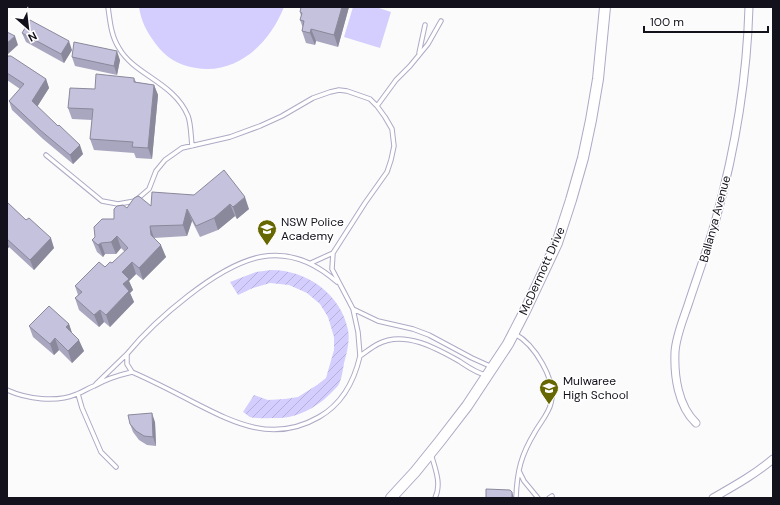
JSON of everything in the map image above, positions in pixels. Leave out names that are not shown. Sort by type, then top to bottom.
[{"type":"main road","name":"McDermott Drive","points":[[392,498],[431,453],[467,406],[508,344],[557,242],[583,158],[598,79],[604,7]]},
{"type":"street","name":"Ballanya Avenue","points":[[696,423],[690,418],[680,395],[676,375],[675,351],[680,328],[716,219],[736,133],[745,69],[749,7]]},
{"type":"street","points":[[713,498],[744,481],[773,459]]},
{"type":"lane","points":[[108,7],[110,27],[119,48],[130,62],[166,87],[182,104],[188,117],[192,146]]},
{"type":"lane","points":[[377,106],[396,80],[419,56],[428,44],[441,21]]},
{"type":"lane","points":[[419,56],[424,25]]},
{"type":"lane","points":[[46,155],[102,201],[118,204],[135,201],[149,189],[156,171],[165,160],[182,148],[230,137],[282,116],[313,98],[334,91],[339,90],[353,93],[370,99],[377,106],[392,129],[394,146],[387,172],[333,253],[332,269],[353,309],[358,332],[360,356],[357,369],[349,388],[333,407],[315,419],[293,428],[279,430],[261,429],[244,425],[222,417],[132,372],[127,364],[127,354]]},
{"type":"lane","points":[[310,263],[333,253]]},
{"type":"lane","points":[[94,386],[161,318],[207,280],[230,267],[253,258],[272,255],[289,256],[310,263],[330,275],[339,284]]},
{"type":"lane","points":[[353,309],[378,321],[413,329],[429,335],[472,358],[490,371]]},
{"type":"lane","points":[[514,333],[524,338],[539,356],[545,368],[552,393],[552,402],[549,410],[524,451],[518,470],[516,498]]},
{"type":"lane","points":[[360,356],[379,344],[398,339],[411,340],[444,353],[474,371],[490,371]]},
{"type":"lane","points":[[7,390],[41,398],[55,399],[78,394],[119,375],[132,372]]},
{"type":"lane","points":[[78,394],[82,408],[101,452],[116,467]]},
{"type":"lane","points":[[431,453],[438,477],[438,486],[435,498]]},
{"type":"lane","points":[[518,470],[524,481],[538,498]]},
{"type":"shaded area","points":[[139,7],[284,7],[270,33],[250,54],[225,66],[211,69],[196,68],[184,65],[168,57],[155,43],[147,30],[141,17]]},
{"type":"shaded area","points":[[353,7],[376,7],[391,12],[380,48],[344,37]]},
{"type":"shaded area","points":[[271,270],[297,274],[320,286],[338,305],[344,317],[349,334],[342,376],[339,384],[327,397],[314,407],[299,414],[283,418],[256,418],[250,417],[243,412],[254,395],[268,400],[298,397],[326,378],[334,350],[334,337],[328,317],[320,304],[307,293],[289,285],[270,283],[253,288],[238,295],[230,282],[256,272]]},
{"type":"building","points":[[301,7],[342,7],[334,35],[311,29],[310,33],[302,31],[304,21],[300,20],[302,13],[300,12]]},
{"type":"building","points":[[30,20],[69,41],[61,54],[22,33]]},
{"type":"building","points":[[7,32],[15,36],[7,43]]},
{"type":"building","points":[[74,42],[117,51],[114,66],[72,57]]},
{"type":"building","points":[[8,56],[11,56],[46,79],[32,101],[80,145],[70,155],[9,101],[24,84],[7,73]]},
{"type":"building","points":[[96,74],[134,78],[134,82],[154,85],[148,148],[132,147],[133,142],[90,139],[93,109],[68,108],[70,88],[95,89]]},
{"type":"building","points":[[224,170],[245,197],[233,207],[230,204],[214,218],[196,226],[187,209],[183,225],[150,226],[151,235],[161,245],[139,268],[132,262],[122,272],[129,279],[123,284],[129,291],[106,315],[100,310],[94,315],[75,298],[82,292],[75,286],[99,262],[105,267],[110,262],[112,263],[128,248],[117,236],[111,242],[101,243],[98,245],[92,240],[95,237],[94,227],[102,219],[114,219],[114,209],[117,206],[123,205],[127,208],[134,198],[138,196],[151,206],[152,192],[194,195]]},
{"type":"building","points":[[7,202],[26,220],[29,218],[51,238],[30,260],[7,239]]},
{"type":"building","points":[[49,306],[69,324],[66,327],[79,340],[68,351],[55,338],[50,344],[29,326]]},
{"type":"building","points":[[152,413],[153,437],[144,436],[136,431],[130,424],[128,415]]},
{"type":"building","points":[[486,489],[510,490],[512,492],[512,498],[486,498]]},
{"type":"place","name":"NSW Police Academy","points":[[267,246]]},
{"type":"place","name":"Mulwaree High School","points":[[549,405]]}]
